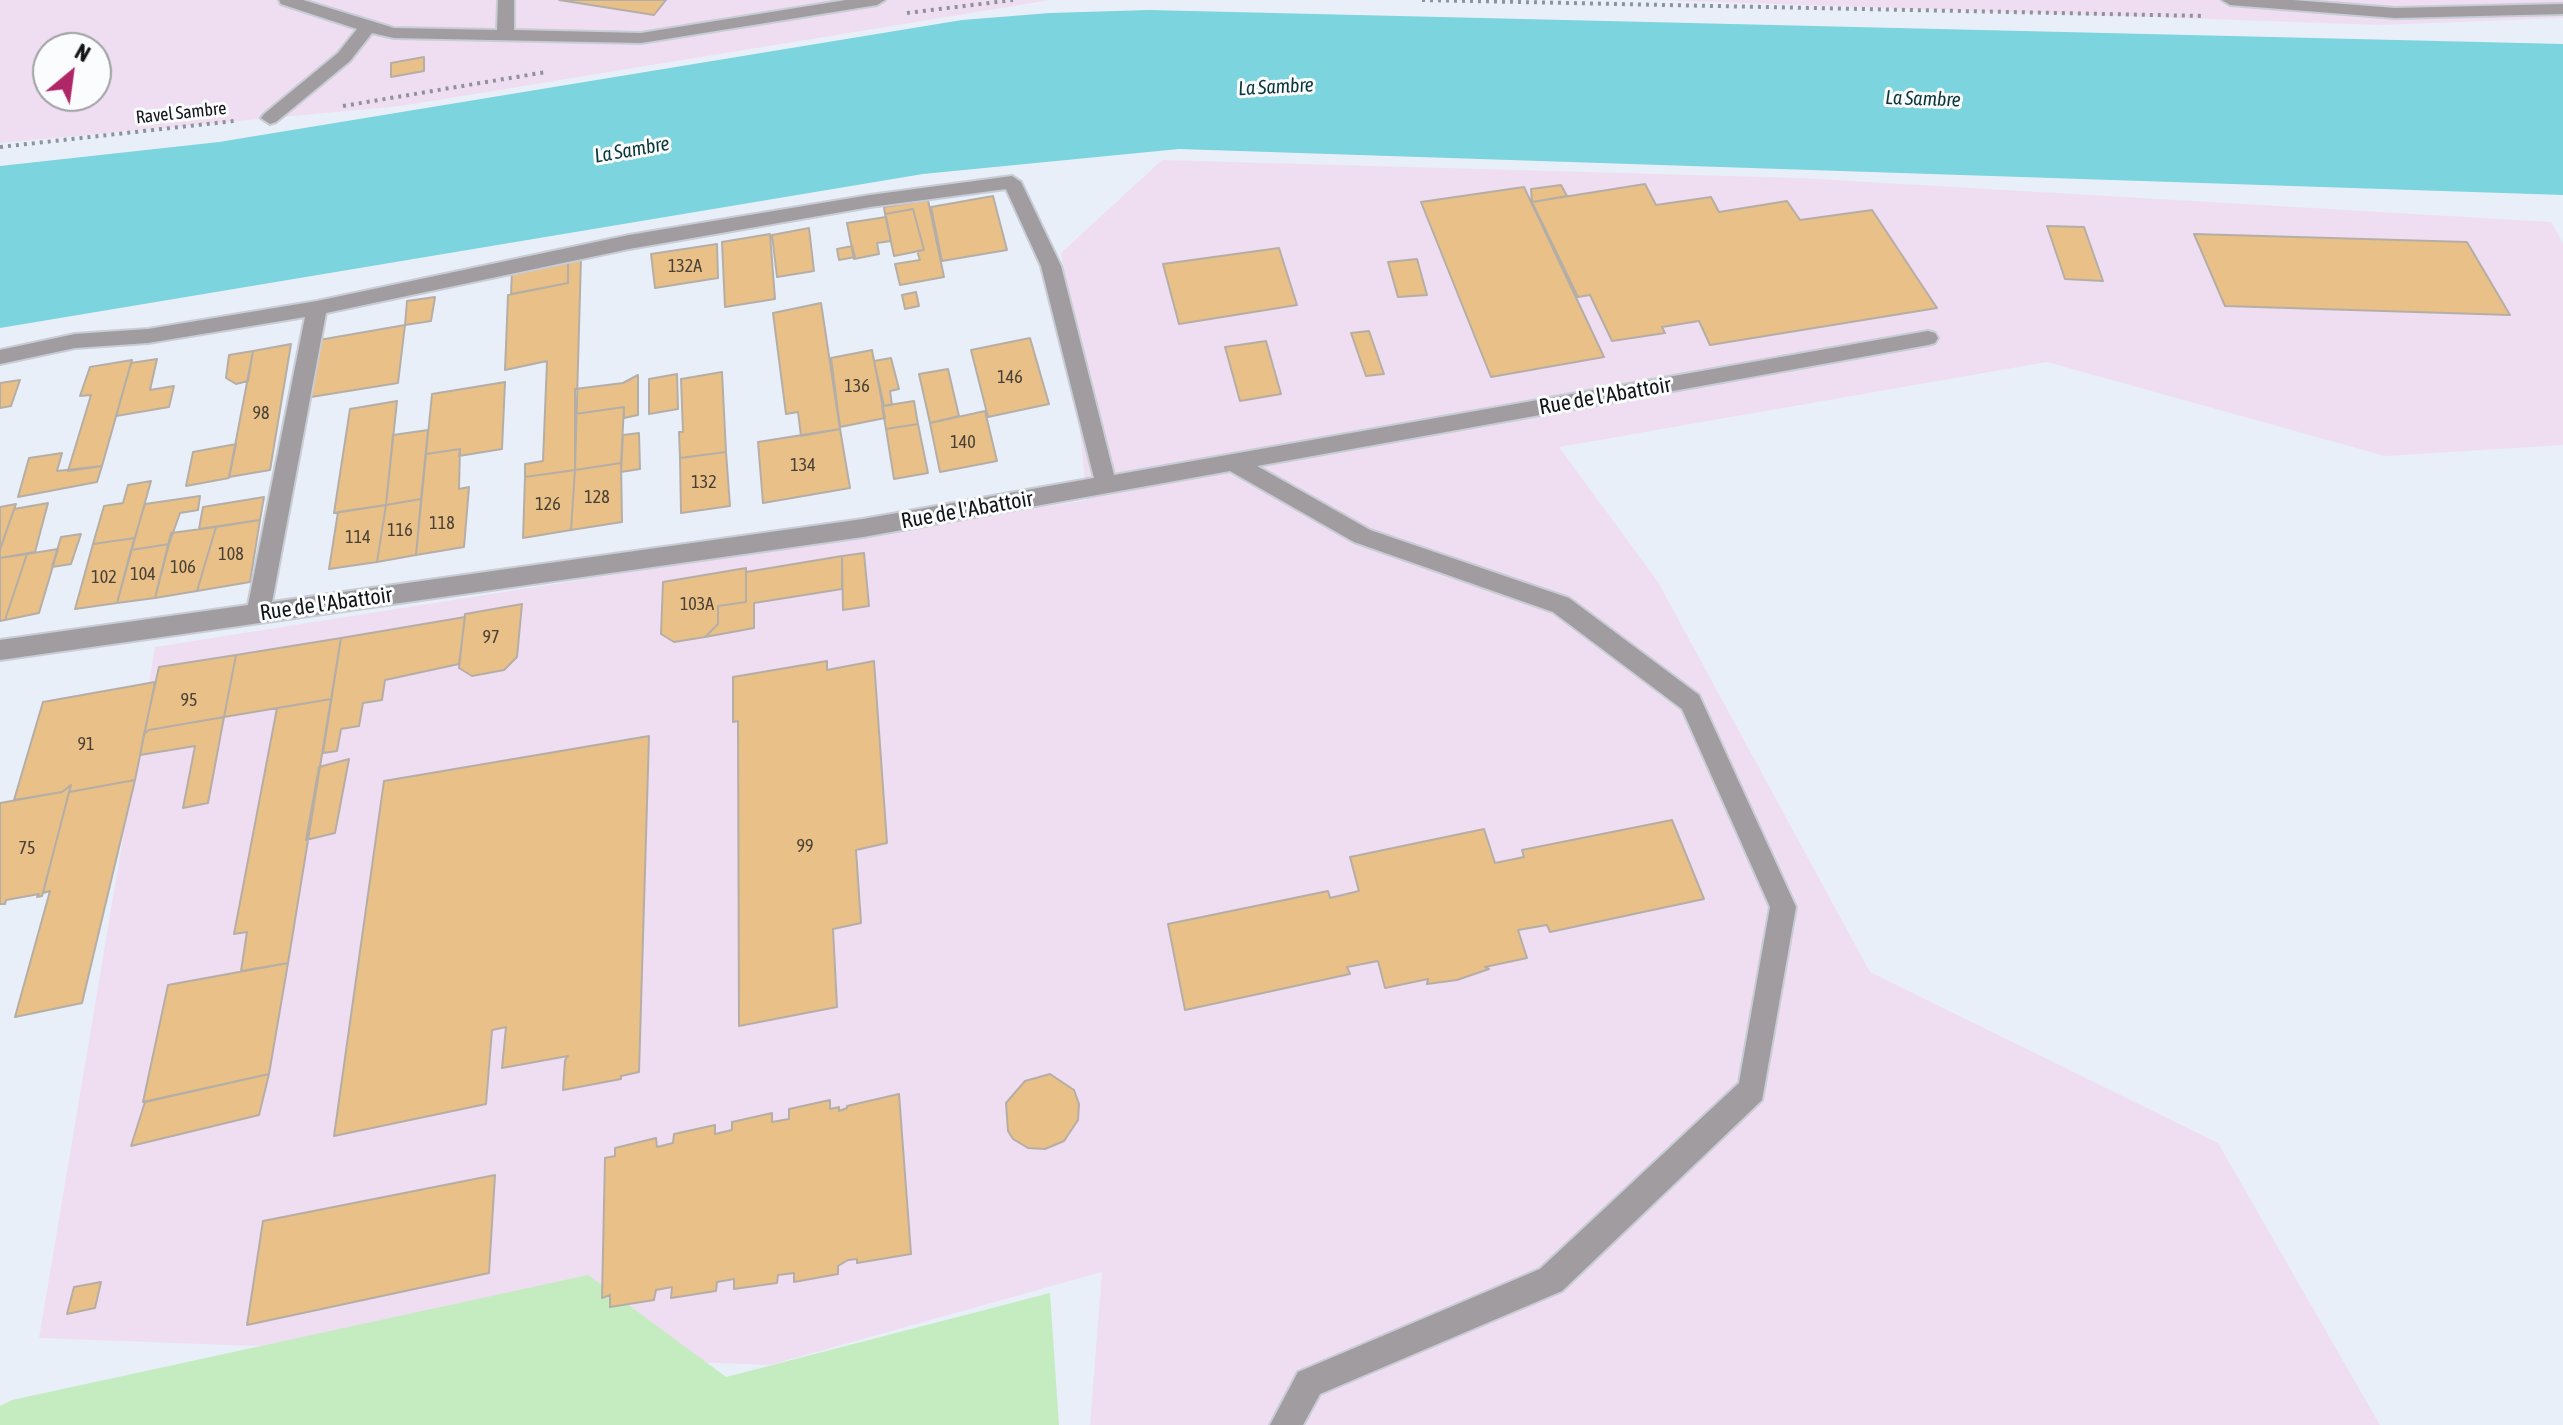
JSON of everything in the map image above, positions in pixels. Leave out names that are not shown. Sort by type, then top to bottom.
[{"type":"street","points":[[287,0],[394,33],[641,38],[877,0]]},
{"type":"street","points":[[505,36],[506,0]]},
{"type":"street","points":[[2230,0],[2395,13],[2563,9]]},
{"type":"street","points":[[270,118],[344,57],[368,27]]},
{"type":"street","points":[[0,357],[75,341],[148,336],[317,308],[629,242],[870,201],[1012,182],[1051,266],[1106,485]]},
{"type":"street","points":[[258,614],[317,308]]},
{"type":"street","name":"Rue de l'Abattoir","points":[[0,650],[863,528],[1928,338]]},
{"type":"street","points":[[1233,462],[1362,536],[1561,605],[1691,702],[1783,907],[1752,1090],[1551,1280],[1309,1383],[1286,1425]]},
{"type":"path","points":[[1422,0],[2217,16]]},
{"type":"path","name":"Ravel Sambre","points":[[0,147],[270,118]]},
{"type":"shaded area","points":[[0,0],[1051,0],[401,106],[0,143]]},
{"type":"shaded area","points":[[1660,0],[2563,0],[2563,18],[2380,25]]},
{"type":"shaded area","points":[[1162,160],[1800,178],[2551,222],[2563,243],[2563,445],[2385,456],[2047,362],[1559,447],[1658,582],[1870,972],[2218,1143],[2380,1425],[1090,1425],[1102,1272],[770,1365],[39,1338],[155,647],[1087,500],[1061,253]]},
{"type":"green space","points":[[588,1275],[726,1377],[1050,1293],[1059,1425],[0,1425],[0,1406],[12,1400]]},
{"type":"water","name":"La Sambre","points":[[1149,10],[2563,44],[2563,195],[1179,149],[923,174],[0,328],[0,166],[219,142],[962,20]]},
{"type":"building","points":[[559,0],[666,0],[654,15]]},
{"type":"building","points":[[424,57],[424,71],[391,77],[391,63]]},
{"type":"building","points":[[1645,184],[1656,205],[1711,197],[1719,212],[1787,201],[1800,220],[1872,210],[1937,308],[1710,345],[1699,321],[1662,327],[1665,333],[1612,341],[1590,295],[1578,297],[1532,202]]},
{"type":"building","points":[[1561,185],[1567,196],[1532,202],[1531,189]]},
{"type":"building","points":[[1524,187],[1604,357],[1491,377],[1421,202]]},
{"type":"building","points":[[993,196],[1007,250],[942,261],[931,207]]},
{"type":"building","points":[[928,200],[944,277],[900,285],[895,264],[920,260],[917,251],[924,250],[913,209],[885,214],[884,207]]},
{"type":"building","points":[[913,209],[924,250],[894,256],[885,214]]},
{"type":"building","points":[[886,217],[891,241],[877,243],[879,254],[854,259],[847,223]]},
{"type":"building","points":[[2047,226],[2084,227],[2103,281],[2065,279]]},
{"type":"building","points":[[809,228],[814,271],[777,277],[772,235]]},
{"type":"building","points":[[770,234],[775,299],[725,307],[722,242]]},
{"type":"building","points":[[2194,234],[2467,242],[2510,315],[2225,306]]},
{"type":"building","points":[[717,244],[718,278],[655,288],[651,254]]},
{"type":"building","points":[[852,246],[855,257],[839,260],[837,249]]},
{"type":"building","points":[[1279,248],[1297,305],[1179,324],[1163,264]]},
{"type":"building","points":[[581,258],[575,470],[525,477],[525,464],[543,461],[547,361],[505,370],[508,295],[568,283],[568,261]]},
{"type":"building","points":[[1417,259],[1427,295],[1398,297],[1388,262]]},
{"type":"building","points":[[568,261],[568,283],[511,294],[512,271]]},
{"type":"building","points":[[916,292],[919,306],[905,309],[902,295]]},
{"type":"building","points":[[435,297],[431,321],[405,325],[407,301]]},
{"type":"building","points":[[821,303],[840,429],[801,436],[798,412],[786,414],[773,313]]},
{"type":"building","points":[[405,325],[398,383],[311,397],[319,340]]},
{"type":"building","points":[[1369,331],[1384,374],[1366,376],[1351,333]]},
{"type":"building","points":[[1030,338],[1049,404],[988,417],[971,350]]},
{"type":"building","points":[[1266,341],[1281,394],[1240,401],[1225,347]]},
{"type":"building","points":[[291,344],[270,470],[229,477],[253,351]]},
{"type":"building","points":[[872,350],[885,418],[840,427],[831,358]]},
{"type":"building","points":[[253,351],[248,381],[236,384],[226,378],[229,355]]},
{"type":"building","points":[[891,358],[899,389],[890,391],[892,405],[884,406],[874,361]]},
{"type":"building","points":[[157,359],[150,390],[174,386],[169,407],[116,416],[131,363]]},
{"type":"building","points":[[132,360],[102,466],[68,471],[91,395],[80,396],[90,367]]},
{"type":"building","points":[[948,369],[959,416],[930,423],[919,374]]},
{"type":"building","points":[[722,372],[726,452],[680,458],[679,432],[683,432],[681,379]]},
{"type":"building","points":[[677,374],[678,409],[649,414],[649,379]]},
{"type":"building","points":[[638,375],[638,415],[624,418],[624,407],[575,414],[575,389],[623,383]]},
{"type":"building","points":[[20,380],[11,406],[0,408],[0,383]]},
{"type":"building","points":[[505,382],[502,449],[459,456],[460,449],[426,454],[432,394]]},
{"type":"building","points":[[397,401],[386,505],[334,513],[350,409]]},
{"type":"building","points":[[914,401],[918,424],[886,429],[882,406]]},
{"type":"building","points":[[624,407],[621,463],[575,470],[575,414]]},
{"type":"building","points":[[985,411],[997,461],[940,472],[930,423]]},
{"type":"building","points":[[918,424],[928,473],[894,479],[886,429]]},
{"type":"building","points":[[840,429],[850,488],[763,503],[758,442]]},
{"type":"building","points":[[428,430],[421,499],[386,505],[393,435]]},
{"type":"building","points":[[639,433],[640,469],[621,472],[623,435]]},
{"type":"building","points":[[236,444],[229,478],[186,486],[193,452]]},
{"type":"building","points":[[460,449],[459,489],[469,487],[464,547],[416,555],[426,454]]},
{"type":"building","points":[[726,452],[730,506],[681,513],[680,458]]},
{"type":"building","points":[[62,453],[57,471],[102,466],[97,482],[18,497],[29,458]]},
{"type":"building","points":[[621,463],[622,522],[571,530],[575,470]]},
{"type":"building","points":[[575,470],[571,530],[523,538],[525,477]]},
{"type":"building","points":[[151,481],[135,538],[93,544],[104,506],[123,503],[128,485]]},
{"type":"building","points":[[200,496],[198,510],[180,513],[169,544],[131,550],[145,504]]},
{"type":"building","points":[[264,497],[260,520],[199,529],[203,507]]},
{"type":"building","points":[[421,499],[416,555],[377,562],[386,505]]},
{"type":"building","points":[[48,503],[35,552],[0,558],[14,509]]},
{"type":"building","points":[[16,504],[5,535],[0,550],[0,507]]},
{"type":"building","points":[[386,505],[377,562],[329,569],[338,512]]},
{"type":"building","points":[[260,520],[250,582],[197,591],[216,527]]},
{"type":"building","points":[[216,527],[197,591],[155,598],[171,533]]},
{"type":"building","points":[[81,534],[71,564],[52,567],[61,537]]},
{"type":"building","points":[[135,538],[117,603],[75,609],[93,544]]},
{"type":"building","points":[[169,544],[155,598],[117,603],[131,550]]},
{"type":"building","points":[[58,549],[39,613],[5,620],[27,554]]},
{"type":"building","points":[[864,553],[869,606],[843,610],[842,556]]},
{"type":"building","points":[[27,554],[5,620],[0,621],[0,558]]},
{"type":"building","points":[[842,556],[842,589],[754,603],[754,628],[705,637],[718,624],[718,606],[746,602],[746,572]]},
{"type":"building","points":[[746,568],[746,602],[718,606],[718,624],[705,637],[674,642],[661,634],[663,582]]},
{"type":"building","points":[[522,604],[517,657],[504,670],[472,676],[459,668],[465,614]]},
{"type":"building","points":[[465,617],[459,664],[385,680],[382,700],[363,703],[359,726],[341,729],[337,751],[323,753],[341,638]]},
{"type":"building","points":[[341,638],[331,699],[224,717],[236,655]]},
{"type":"building","points":[[236,655],[224,717],[149,730],[144,734],[159,667]]},
{"type":"building","points":[[827,661],[827,670],[874,661],[887,843],[856,850],[861,923],[833,929],[837,1007],[739,1026],[738,721],[733,722],[733,677]]},
{"type":"building","points":[[155,682],[135,780],[69,792],[71,785],[62,792],[14,800],[43,702]]},
{"type":"building","points":[[331,699],[288,963],[241,971],[247,932],[234,934],[277,708]]},
{"type":"building","points":[[224,717],[208,803],[183,808],[195,746],[140,755],[144,734],[149,730]]},
{"type":"building","points":[[649,736],[639,1072],[621,1076],[621,1079],[563,1090],[568,1056],[502,1068],[506,1027],[492,1030],[486,1104],[334,1136],[384,781]]},
{"type":"building","points":[[349,759],[335,833],[306,840],[319,767]]},
{"type":"building","points":[[135,780],[82,1003],[15,1017],[50,891],[43,893],[69,792]]},
{"type":"building","points":[[71,785],[42,896],[6,900],[5,904],[0,904],[0,803],[62,792]]},
{"type":"building","points":[[1672,820],[1704,899],[1550,932],[1547,925],[1518,930],[1527,958],[1485,967],[1489,969],[1457,980],[1427,984],[1428,979],[1385,988],[1378,961],[1347,967],[1350,974],[1185,1010],[1168,924],[1328,891],[1330,898],[1359,891],[1350,857],[1484,829],[1495,863],[1524,857],[1522,850]]},
{"type":"building","points":[[288,963],[269,1074],[143,1102],[168,985]]},
{"type":"building","points":[[269,1074],[259,1115],[131,1146],[145,1102]]},
{"type":"building","points":[[1050,1074],[1074,1090],[1079,1104],[1078,1120],[1064,1141],[1045,1149],[1028,1148],[1013,1139],[1008,1131],[1006,1103],[1025,1081]]},
{"type":"building","points":[[899,1094],[911,1254],[857,1263],[857,1259],[848,1260],[838,1266],[838,1274],[794,1282],[794,1273],[778,1275],[777,1283],[734,1289],[734,1279],[717,1282],[716,1291],[671,1298],[672,1287],[656,1290],[654,1300],[610,1307],[610,1295],[602,1298],[605,1158],[615,1156],[615,1148],[656,1138],[657,1147],[673,1143],[674,1134],[715,1125],[715,1134],[732,1130],[732,1122],[772,1113],[772,1122],[789,1119],[789,1109],[830,1100],[830,1109],[839,1107],[839,1111],[847,1106]]},
{"type":"building","points":[[495,1175],[489,1273],[247,1325],[263,1221]]},
{"type":"building","points":[[101,1282],[95,1308],[67,1314],[74,1287]]}]
